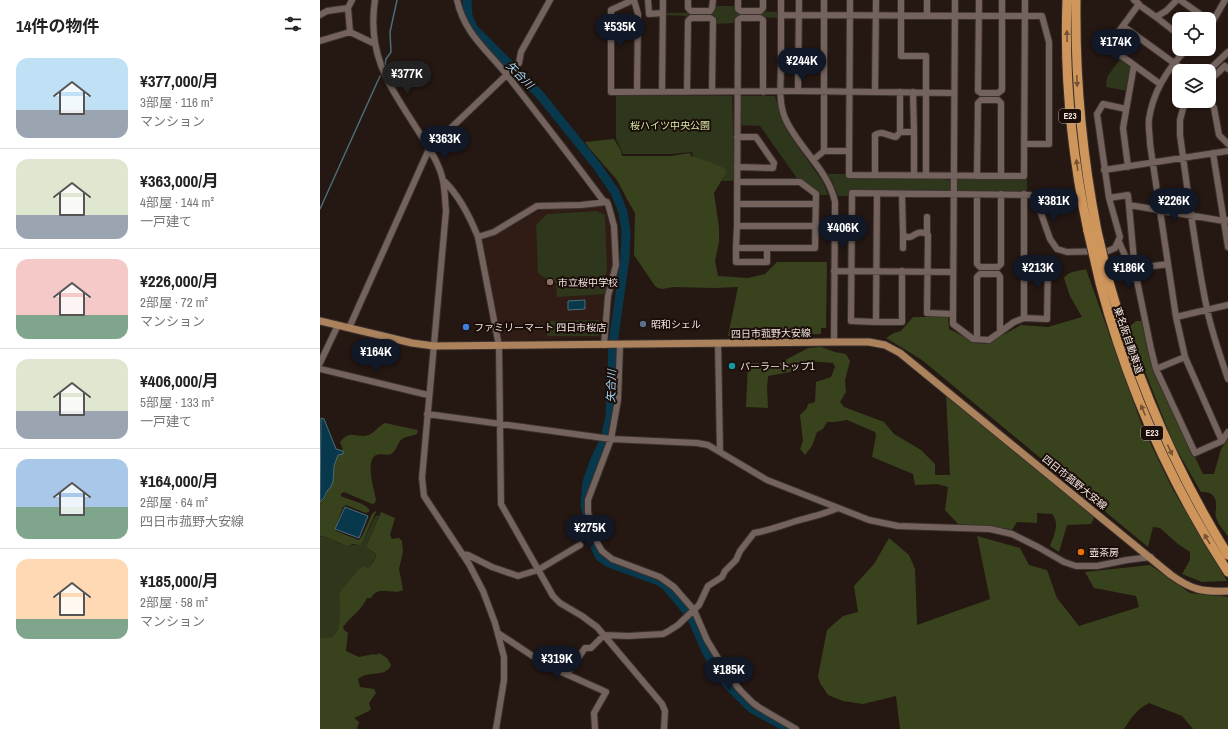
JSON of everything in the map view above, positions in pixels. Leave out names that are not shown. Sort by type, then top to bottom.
[{"type":"highway","name":"東名阪自動車道","points":[[1067,0],[1067,55],[1070,108],[1083,208],[1093,231],[1105,282],[1162,433],[1192,492],[1228,555]]},
{"type":"highway","name":"東名阪自動車道","points":[[1076,0],[1076,55],[1080,124],[1092,206],[1093,231]]},
{"type":"highway","name":"東名阪自動車道","points":[[1105,282],[1107,308],[1127,371],[1154,436],[1183,497],[1211,546],[1228,572]]},
{"type":"main road","name":"四日市菰野大安線","points":[[320,322],[412,343],[434,346],[834,342],[869,342],[885,345],[900,353],[1151,557],[1171,575],[1184,584],[1204,591],[1228,591]]},
{"type":"main road","name":"四日市菰野大安線","points":[[1151,557],[1182,578],[1193,583],[1204,587],[1228,586]]},
{"type":"street","points":[[350,32],[348,8],[352,0]]},
{"type":"street","points":[[376,0],[373,19],[375,44],[381,67],[387,80],[429,149],[443,180],[452,190],[467,213],[478,237],[499,346],[501,504],[553,596],[560,603],[597,627],[662,704],[665,711],[664,729]]},
{"type":"street","points":[[457,0],[467,29],[508,74],[602,199],[607,202],[614,226],[616,265],[608,296],[605,344]]},
{"type":"street","points":[[349,328],[429,149],[519,63],[521,52],[550,0]]},
{"type":"street","points":[[638,91],[638,14],[634,0],[611,10],[611,92],[798,91],[954,93]]},
{"type":"street","points":[[648,0],[649,14]]},
{"type":"street","points":[[662,91],[663,0]]},
{"type":"street","points":[[688,0],[688,8],[690,11],[710,11],[712,8],[712,0]]},
{"type":"street","points":[[738,0],[738,9],[741,11],[760,11],[763,8],[763,0]]},
{"type":"street","points":[[781,0],[781,104],[785,118],[812,160],[827,180],[834,196],[834,342]]},
{"type":"street","points":[[798,91],[799,0]]},
{"type":"street","points":[[824,0],[824,151]]},
{"type":"street","points":[[850,0],[849,175],[954,176],[1024,176],[1026,0]]},
{"type":"street","points":[[875,92],[876,0]]},
{"type":"street","points":[[901,0],[901,56],[926,56],[926,175]]},
{"type":"street","points":[[927,0],[927,15]]},
{"type":"street","points":[[955,0],[953,272],[953,324],[955,327],[973,339],[988,340],[1014,322],[1024,318],[1047,319],[1048,263],[1044,260],[1024,260]]},
{"type":"street","points":[[978,0],[978,91],[981,93],[981,100],[978,102],[978,176]]},
{"type":"street","points":[[981,93],[998,93],[1002,90],[1002,0]]},
{"type":"street","points":[[1134,0],[1139,4],[1108,46],[1160,84]]},
{"type":"street","points":[[1156,18],[1179,0],[1195,12]]},
{"type":"street","points":[[1216,13],[1225,0]]},
{"type":"street","points":[[1142,7],[1172,30]]},
{"type":"street","points":[[320,15],[327,11],[348,8]]},
{"type":"street","points":[[642,14],[662,13]]},
{"type":"street","points":[[781,15],[1042,16],[1049,42],[1049,144],[1025,144]]},
{"type":"street","points":[[687,91],[688,21],[690,18],[710,18],[713,20],[712,91]]},
{"type":"street","points":[[763,92],[763,20],[760,18],[741,18],[738,20],[736,262],[767,262],[767,248]]},
{"type":"street","points":[[1123,26],[1174,62]]},
{"type":"street","points":[[320,41],[350,32],[375,44]]},
{"type":"street","points":[[1215,64],[1228,52]]},
{"type":"street","points":[[1180,56],[1174,62],[1160,84],[1154,97],[1149,120],[1150,144],[1176,317],[1185,358],[1222,441]]},
{"type":"street","points":[[1128,167],[1123,128],[1134,65]]},
{"type":"street","points":[[1216,74],[1225,66],[1228,69]]},
{"type":"street","points":[[900,92],[900,132]]},
{"type":"street","points":[[913,92],[914,175]]},
{"type":"street","points":[[998,93],[998,100],[1001,103],[1001,176]]},
{"type":"street","points":[[981,100],[998,100]]},
{"type":"street","points":[[1126,108],[1103,104],[1096,114],[1108,198],[1119,234],[1119,242],[1131,270],[1168,264]]},
{"type":"street","points":[[1183,108],[1179,125],[1207,310],[1228,379]]},
{"type":"street","points":[[1214,108],[1219,135],[1228,144]]},
{"type":"street","points":[[875,175],[875,135],[883,133],[890,136],[896,136],[900,132],[914,132]]},
{"type":"street","points":[[737,137],[756,138],[774,163],[774,168],[737,167]]},
{"type":"street","points":[[812,160],[824,151],[849,151]]},
{"type":"street","points":[[1104,170],[1228,151]]},
{"type":"street","points":[[1213,153],[1226,221],[1228,247]]},
{"type":"street","points":[[443,180],[446,211],[434,346],[428,395],[422,478],[424,496],[462,554],[483,591],[498,632],[504,657],[504,680],[496,729]]},
{"type":"street","points":[[736,248],[815,248],[816,226],[816,194],[800,182],[737,182]]},
{"type":"street","points":[[902,271],[902,322],[851,322],[852,193],[1024,194],[1033,196],[1036,199],[1050,239],[1055,248],[1060,251],[1108,251],[1115,248],[1119,242]]},
{"type":"street","points":[[876,322],[877,194]]},
{"type":"street","points":[[902,194],[903,248]]},
{"type":"street","points":[[976,339],[977,276],[980,274],[980,267],[977,264],[977,194]]},
{"type":"street","points":[[1000,332],[1000,277],[998,274],[998,267],[1001,264],[1001,194]]},
{"type":"street","points":[[1024,194],[1024,318]]},
{"type":"street","points":[[1108,198],[1128,195],[1135,269],[1156,369],[1195,453],[1222,441],[1228,432]]},
{"type":"street","points":[[478,237],[494,232],[538,206],[607,202]]},
{"type":"street","points":[[737,204],[816,204]]},
{"type":"street","points":[[1129,205],[1226,221]]},
{"type":"street","points":[[927,217],[927,314],[953,314]]},
{"type":"street","points":[[736,226],[834,226]]},
{"type":"street","points":[[903,235],[914,236],[918,233],[927,234]]},
{"type":"street","points":[[980,267],[998,267]]},
{"type":"street","points":[[834,271],[953,272]]},
{"type":"street","points":[[980,274],[998,274]]},
{"type":"street","points":[[1176,317],[1228,305]]},
{"type":"street","points":[[320,363],[338,325]]},
{"type":"street","points":[[718,343],[720,452]]},
{"type":"street","points":[[620,345],[618,400],[611,439],[588,500],[588,512],[596,539],[602,551],[612,559],[660,577],[674,587],[693,610],[707,640],[730,678],[741,691],[752,703],[796,729]]},
{"type":"street","points":[[1156,369],[1185,358]]},
{"type":"street","points":[[320,369],[428,395]]},
{"type":"street","points":[[427,414],[611,439],[697,443],[708,445],[768,480],[869,520],[898,526],[990,529],[1012,534],[1064,562],[1076,566],[1097,566],[1151,557]]},
{"type":"street","points":[[567,674],[585,648],[591,648],[604,635],[628,636],[663,634],[667,632],[699,605],[708,586],[722,577],[736,560],[740,551],[754,533],[769,531],[828,513],[838,508]]},
{"type":"street","points":[[462,554],[468,555],[492,567],[518,576],[538,570],[580,545]]},
{"type":"street","points":[[498,632],[539,661],[606,692],[594,713],[595,729]]},
{"type":"shaded area","name":"市立桜中学校","points":[[603,206],[606,208],[612,228],[614,261],[604,303],[606,305],[603,316],[603,337],[501,341],[483,241],[484,238],[498,234],[543,209]]},
{"type":"green space","points":[[714,6],[736,6],[736,10],[777,12],[777,18],[740,16],[736,23],[715,24],[715,19],[690,16],[686,19],[686,16],[664,15],[664,13],[711,12]]},
{"type":"green space","points":[[1120,59],[1131,65],[1127,91],[1106,87],[1107,77]]},
{"type":"green space","name":"桜ハイツ中央公園","points":[[616,95],[732,96],[735,181],[715,181],[695,172],[692,152],[672,154],[623,154],[616,139]]},
{"type":"green space","name":"桜ハイツ中央公園","points":[[742,96],[775,96],[782,120],[789,134],[823,182],[828,195],[818,195],[799,181],[760,126],[739,125],[739,98]]},
{"type":"green space","points":[[614,139],[621,151],[622,156],[671,156],[690,153],[691,156],[726,169],[726,173],[714,193],[719,227],[719,242],[715,261],[718,276],[748,278],[765,274],[777,262],[827,262],[826,328],[821,328],[821,334],[728,336],[738,287],[673,287],[662,289],[655,286],[634,255],[635,213],[617,180],[585,142]]},
{"type":"green space","points":[[828,174],[847,174],[847,177],[945,178],[945,180],[951,180],[951,190],[948,192],[850,192],[850,196],[838,196]]},
{"type":"green space","points":[[956,177],[1027,178],[1027,192],[958,192],[956,190]]},
{"type":"green space","points":[[597,211],[605,215],[607,271],[603,280],[552,283],[538,273],[536,225],[547,214]]},
{"type":"green space","points":[[1086,269],[1142,426],[1172,488],[1227,581],[1202,582],[1182,574],[1190,560],[1190,552],[1178,544],[1160,528],[1153,527],[1148,547],[922,360],[886,338],[901,331],[913,317],[948,317],[949,329],[976,343],[986,344],[1021,325],[1048,327],[1082,317],[1070,296],[1064,278],[1071,273]]},
{"type":"green space","points":[[608,281],[605,294],[557,297],[556,285]]},
{"type":"green space","points":[[599,320],[599,336],[547,336],[547,321]]},
{"type":"green space","points":[[1136,321],[1142,321],[1154,370],[1203,474],[1214,474],[1221,449],[1228,439],[1228,536],[1217,519],[1216,503],[1213,495],[1208,492],[1201,492],[1174,445],[1128,328]]},
{"type":"green space","points":[[821,347],[846,354],[850,361],[845,380],[846,392],[840,402],[844,407],[884,422],[894,434],[921,450],[935,464],[935,475],[950,475],[946,393],[1095,516],[1091,524],[1067,525],[1059,552],[1050,546],[1056,525],[1056,521],[1052,514],[1037,513],[1037,523],[1017,522],[1012,530],[959,525],[945,510],[948,487],[937,484],[915,485],[913,474],[872,457],[876,435],[875,432],[847,420],[827,422],[823,429],[817,432],[812,446],[805,455],[800,449],[803,441],[800,415],[807,408],[808,404],[815,402],[816,382],[831,377],[835,367],[833,363],[809,361],[790,372],[768,376],[768,408],[746,407],[748,363],[778,364],[808,348]]},
{"type":"green space","points":[[385,423],[418,430],[417,434],[402,439],[395,451],[391,454],[378,454],[373,458],[371,469],[376,499],[375,503],[372,504],[344,492],[341,494],[341,496],[366,506],[369,509],[369,512],[366,513],[346,505],[343,507],[335,529],[336,531],[359,540],[372,514],[375,511],[376,512],[362,543],[360,545],[354,544],[347,546],[320,536],[320,502],[326,496],[327,491],[333,482],[334,466],[338,455],[343,454],[340,442],[347,436],[351,435],[369,435]]},
{"type":"green space","points":[[381,512],[395,518],[390,535],[392,539],[399,538],[402,541],[403,552],[399,569],[403,590],[394,592],[382,591],[374,594],[371,598],[367,598],[362,606],[343,627],[348,633],[346,651],[359,657],[374,654],[376,655],[379,653],[387,658],[391,665],[389,669],[381,673],[362,676],[358,679],[360,687],[374,689],[376,693],[369,703],[371,709],[354,718],[359,722],[357,729],[320,729],[320,638],[330,637],[336,633],[339,623],[339,593],[360,568],[363,566],[367,568],[374,560],[376,554],[366,547]]},
{"type":"green space","points":[[376,515],[379,516],[366,547],[376,554],[374,560],[371,565],[339,593],[339,623],[336,633],[330,637],[320,638],[320,536],[344,545],[355,545],[362,543]]},
{"type":"green space","points":[[977,536],[1020,548],[1029,565],[1047,570],[1057,598],[1079,626],[1139,607],[1136,596],[1094,588],[1085,572],[1150,565],[1190,593],[1228,597],[1228,729],[1193,729],[1182,716],[1149,703],[1138,711],[1124,729],[900,729],[896,696],[863,704],[843,701],[828,695],[820,683],[818,676],[827,630],[843,616],[858,612],[854,586],[874,564],[889,538],[909,555],[915,569],[917,625],[990,599]]},
{"type":"water","points":[[585,300],[585,309],[568,310],[568,301]]},
{"type":"water","points":[[321,418],[324,419],[336,449],[343,451],[343,454],[338,455],[334,466],[333,482],[320,502]]},
{"type":"water","points":[[345,507],[368,516],[359,538],[335,529]]},
{"type":"waterway","points":[[385,65],[386,59],[391,52],[390,32],[397,0]]},
{"type":"waterway","name":"矢合川","points":[[467,0],[468,16],[473,28],[540,95],[597,166],[615,192],[623,212],[626,232],[625,258],[613,344],[610,416],[605,439],[594,462],[587,482],[585,504],[591,539],[600,557],[609,563],[659,581],[666,586],[691,616],[706,651],[719,674],[730,687],[751,708],[789,729]]},
{"type":"waterway","points":[[320,209],[380,76]]},
{"type":"place","name":"市立桜中学校","points":[[550,282]]},
{"type":"place","name":"昭和シェル","points":[[643,324]]},
{"type":"place","name":"ファミリーマート 四日市桜店","points":[[466,327]]},
{"type":"place","name":"パーラートップ1","points":[[732,366]]},
{"type":"place","name":"壺茶房","points":[[1081,552]]}]
